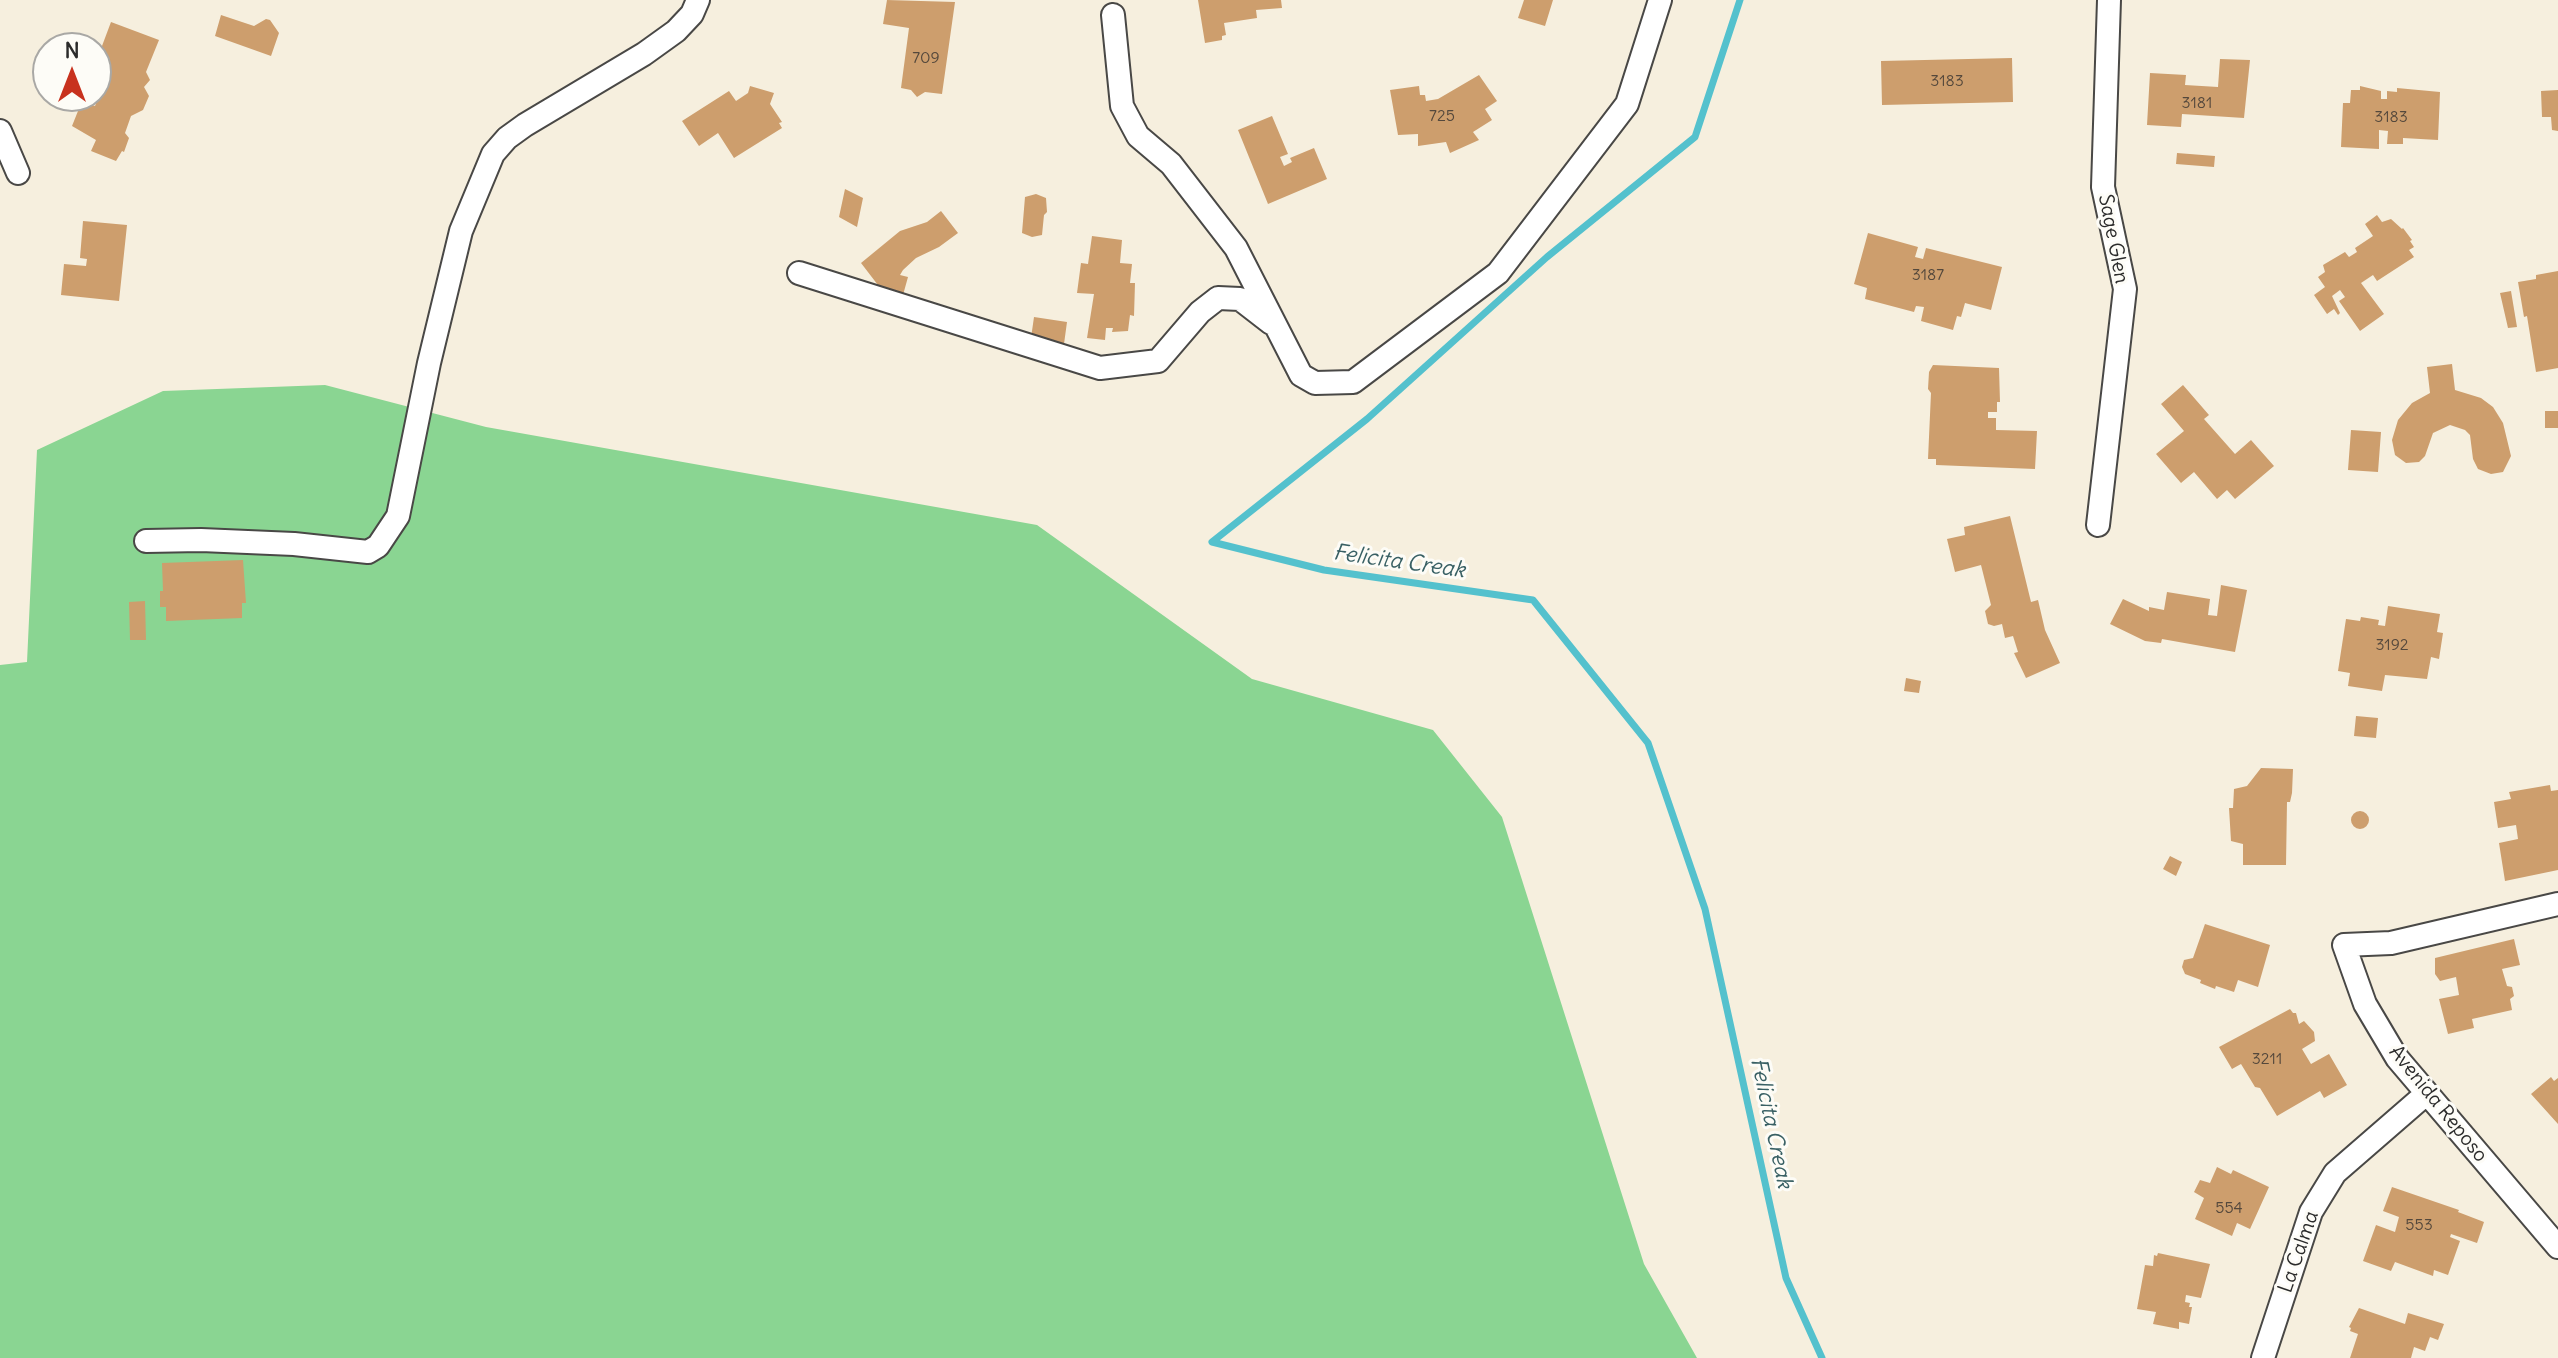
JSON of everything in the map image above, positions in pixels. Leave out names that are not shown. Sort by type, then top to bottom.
[{"type":"street","points":[[146,541],[278,543],[368,552],[378,546],[398,516],[429,363],[461,231],[493,154],[507,138],[525,125],[644,54],[676,31],[692,14],[698,0]]},
{"type":"street","points":[[1113,15],[1122,106],[1138,136],[1171,164],[1236,248],[1301,375],[1315,383],[1353,382],[1498,273],[1627,104],[1660,0]]},
{"type":"street","name":"Sage Glen","points":[[2098,525],[2125,289],[2103,187],[2109,0]]},
{"type":"street","points":[[0,131],[18,173]]},
{"type":"street","points":[[799,273],[1100,368],[1158,361],[1200,312],[1218,298],[1240,299],[1275,326]]},
{"type":"street","name":"Avenida Reposo","points":[[2558,904],[2391,943],[2344,945],[2365,1004],[2397,1058],[2558,1247]]},
{"type":"street","name":"La Calma","points":[[2263,1358],[2311,1212],[2335,1173],[2426,1094]]},
{"type":"green space","points":[[325,385],[486,427],[1037,525],[1252,679],[1433,730],[1502,817],[1644,1264],[1697,1358],[0,1358],[0,665],[27,662],[37,450],[163,391]]},
{"type":"building","points":[[887,0],[955,2],[942,94],[925,92],[917,97],[911,90],[901,88],[909,28],[883,24]]},
{"type":"building","points":[[1198,0],[1281,0],[1282,8],[1256,10],[1257,18],[1224,23],[1226,35],[1222,36],[1222,40],[1205,43]]},
{"type":"building","points":[[1524,0],[1553,0],[1545,26],[1518,18]]},
{"type":"building","points":[[221,15],[254,26],[270,20],[279,33],[271,56],[215,36]]},
{"type":"building","points":[[111,22],[159,40],[146,72],[150,80],[144,87],[149,96],[143,110],[131,116],[125,133],[129,138],[124,152],[116,161],[91,151],[96,140],[72,126],[78,112],[112,112],[112,32],[107,32]]},
{"type":"building","points":[[2012,58],[2013,102],[1882,105],[1881,61]]},
{"type":"building","points":[[2220,59],[2250,60],[2244,118],[2182,114],[2181,127],[2147,125],[2150,73],[2186,75],[2185,85],[2218,87]]},
{"type":"building","points":[[1479,75],[1497,101],[1485,109],[1492,120],[1473,132],[1479,140],[1450,153],[1446,142],[1418,146],[1418,134],[1398,135],[1390,90],[1419,86],[1420,95],[1425,95],[1426,101],[1438,99]]},
{"type":"building","points":[[750,86],[774,93],[770,104],[782,122],[779,123],[782,128],[734,158],[718,133],[699,146],[682,121],[729,91],[736,101],[748,93]]},
{"type":"building","points":[[2360,86],[2381,91],[2381,99],[2387,99],[2387,91],[2397,92],[2397,88],[2440,92],[2438,140],[2403,138],[2403,144],[2387,144],[2388,131],[2379,130],[2379,149],[2341,147],[2343,103],[2350,103],[2351,90],[2360,90]]},
{"type":"building","points":[[2558,90],[2558,131],[2552,130],[2551,117],[2542,117],[2541,91]]},
{"type":"building","points":[[1272,116],[1288,154],[1280,157],[1284,166],[1292,162],[1290,158],[1314,148],[1327,179],[1268,204],[1238,130]]},
{"type":"building","points":[[2177,153],[2215,156],[2214,167],[2176,164]]},
{"type":"building","points":[[845,189],[863,198],[857,227],[839,217]]},
{"type":"building","points":[[1036,194],[1046,198],[1047,212],[1042,235],[1032,237],[1022,233],[1025,197]]},
{"type":"building","points":[[941,211],[958,233],[916,258],[903,270],[900,275],[908,277],[903,295],[881,289],[861,263],[900,231],[927,222]]},
{"type":"building","points":[[2377,215],[2382,222],[2391,219],[2403,228],[2412,240],[2414,247],[2409,250],[2414,257],[2377,281],[2373,275],[2361,283],[2384,314],[2360,331],[2339,301],[2345,297],[2340,290],[2332,296],[2340,313],[2338,315],[2334,309],[2327,314],[2314,295],[2325,287],[2318,277],[2325,272],[2323,265],[2345,252],[2349,257],[2357,252],[2355,248],[2373,236],[2365,224]]},
{"type":"building","points":[[83,221],[127,225],[119,301],[61,295],[64,264],[86,266],[87,259],[80,258]]},
{"type":"building","points":[[1868,233],[1918,247],[1915,257],[1923,259],[1926,248],[2002,267],[1991,310],[1965,303],[1953,330],[1921,321],[1924,307],[1916,306],[1914,312],[1865,299],[1867,288],[1854,284]]},
{"type":"building","points":[[1092,236],[1122,240],[1120,263],[1132,264],[1130,283],[1135,283],[1134,316],[1130,315],[1128,331],[1112,332],[1113,328],[1106,328],[1105,340],[1087,338],[1094,294],[1077,293],[1081,263],[1088,264]]},
{"type":"building","points":[[2558,271],[2558,368],[2536,372],[2518,282]]},
{"type":"building","points":[[2511,291],[2517,327],[2508,328],[2500,293]]},
{"type":"building","points":[[1034,317],[1067,322],[1064,344],[1031,338]]},
{"type":"building","points":[[2452,364],[2455,390],[2481,398],[2493,407],[2503,423],[2511,456],[2503,472],[2491,474],[2478,469],[2473,459],[2470,435],[2450,425],[2433,433],[2425,456],[2419,462],[2406,463],[2395,455],[2392,440],[2398,420],[2412,403],[2430,393],[2427,367]]},
{"type":"building","points":[[1933,365],[1999,368],[2000,402],[1997,402],[1997,412],[1988,412],[1988,418],[1996,418],[1996,430],[2037,431],[2035,469],[1936,465],[1936,459],[1928,459],[1931,393],[1928,389],[1929,372]]},
{"type":"building","points":[[2183,385],[2209,415],[2204,419],[2235,454],[2251,440],[2274,466],[2235,499],[2227,490],[2217,499],[2194,472],[2181,483],[2156,454],[2184,431],[2161,404]]},
{"type":"building","points":[[2545,411],[2558,411],[2558,428],[2545,428]]},
{"type":"building","points":[[2351,430],[2381,432],[2378,472],[2348,470]]},
{"type":"building","points":[[2010,516],[2031,602],[2038,600],[2045,630],[2060,663],[2026,678],[2014,653],[2018,652],[2013,636],[2005,638],[2002,624],[1988,624],[1985,611],[1991,605],[1981,565],[1955,572],[1947,539],[1965,535],[1964,527]]},
{"type":"building","points":[[243,560],[246,603],[242,603],[242,618],[166,621],[166,607],[160,607],[162,563]]},
{"type":"building","points":[[2221,585],[2247,590],[2235,652],[2162,639],[2161,643],[2145,641],[2110,624],[2123,599],[2149,611],[2149,607],[2164,610],[2167,592],[2210,599],[2208,615],[2217,616]]},
{"type":"building","points":[[145,601],[146,640],[130,640],[129,602]]},
{"type":"building","points":[[2388,606],[2440,614],[2437,632],[2443,633],[2439,659],[2431,657],[2427,679],[2385,675],[2382,691],[2348,686],[2350,673],[2338,671],[2346,619],[2360,621],[2361,617],[2379,620],[2378,625],[2385,626]]},
{"type":"building","points":[[1906,678],[1921,681],[1919,693],[1904,691]]},
{"type":"building","points":[[2356,716],[2378,718],[2376,738],[2354,736]]},
{"type":"building","points":[[2261,768],[2293,769],[2292,793],[2290,802],[2287,802],[2286,865],[2243,865],[2243,844],[2231,841],[2229,808],[2233,808],[2234,789],[2247,786]]},
{"type":"building","points":[[2550,785],[2551,791],[2558,790],[2558,870],[2505,881],[2499,843],[2518,839],[2516,825],[2498,828],[2494,802],[2511,799],[2509,792]]},
{"type":"building","points":[[2356,811],[2364,811],[2369,820],[2367,827],[2356,829],[2351,824],[2351,816]]},
{"type":"building","points":[[2170,856],[2182,862],[2176,876],[2163,869]]},
{"type":"building","points":[[2205,924],[2270,945],[2258,987],[2238,980],[2234,992],[2216,986],[2215,989],[2185,974],[2182,967],[2184,960],[2193,958]]},
{"type":"building","points":[[2514,939],[2520,965],[2502,969],[2507,986],[2512,987],[2512,1010],[2472,1019],[2474,1028],[2448,1034],[2439,999],[2459,995],[2456,977],[2440,981],[2435,974],[2435,958]]},
{"type":"building","points":[[2290,1009],[2296,1013],[2299,1024],[2304,1021],[2314,1032],[2315,1041],[2302,1049],[2311,1064],[2329,1054],[2347,1085],[2324,1098],[2320,1091],[2277,1116],[2241,1064],[2232,1069],[2219,1047]]},
{"type":"building","points":[[2551,1077],[2554,1081],[2558,1078],[2558,1124],[2531,1094]]},
{"type":"building","points":[[2217,1167],[2231,1174],[2233,1170],[2269,1187],[2250,1229],[2237,1223],[2232,1236],[2195,1219],[2204,1198],[2194,1192],[2200,1180],[2210,1183]]},
{"type":"building","points":[[2392,1187],[2484,1222],[2477,1243],[2451,1234],[2450,1237],[2460,1241],[2448,1275],[2434,1270],[2433,1276],[2395,1262],[2391,1271],[2363,1261],[2376,1225],[2395,1232],[2399,1217],[2383,1211]]},
{"type":"building","points":[[2158,1253],[2210,1264],[2201,1298],[2186,1295],[2185,1302],[2192,1307],[2189,1324],[2179,1322],[2179,1329],[2153,1324],[2156,1312],[2137,1309],[2145,1265],[2153,1266],[2154,1255]]},
{"type":"building","points":[[2359,1308],[2405,1324],[2408,1313],[2444,1324],[2438,1340],[2430,1337],[2425,1351],[2414,1347],[2411,1358],[2350,1358],[2358,1334],[2350,1331],[2349,1327]]},
{"type":"waterway","name":"Felicita Creak","points":[[1740,0],[1695,137],[1547,257],[1367,419],[1212,542],[1324,570],[1533,600],[1648,743],[1705,909],[1786,1278],[1822,1358]]}]
